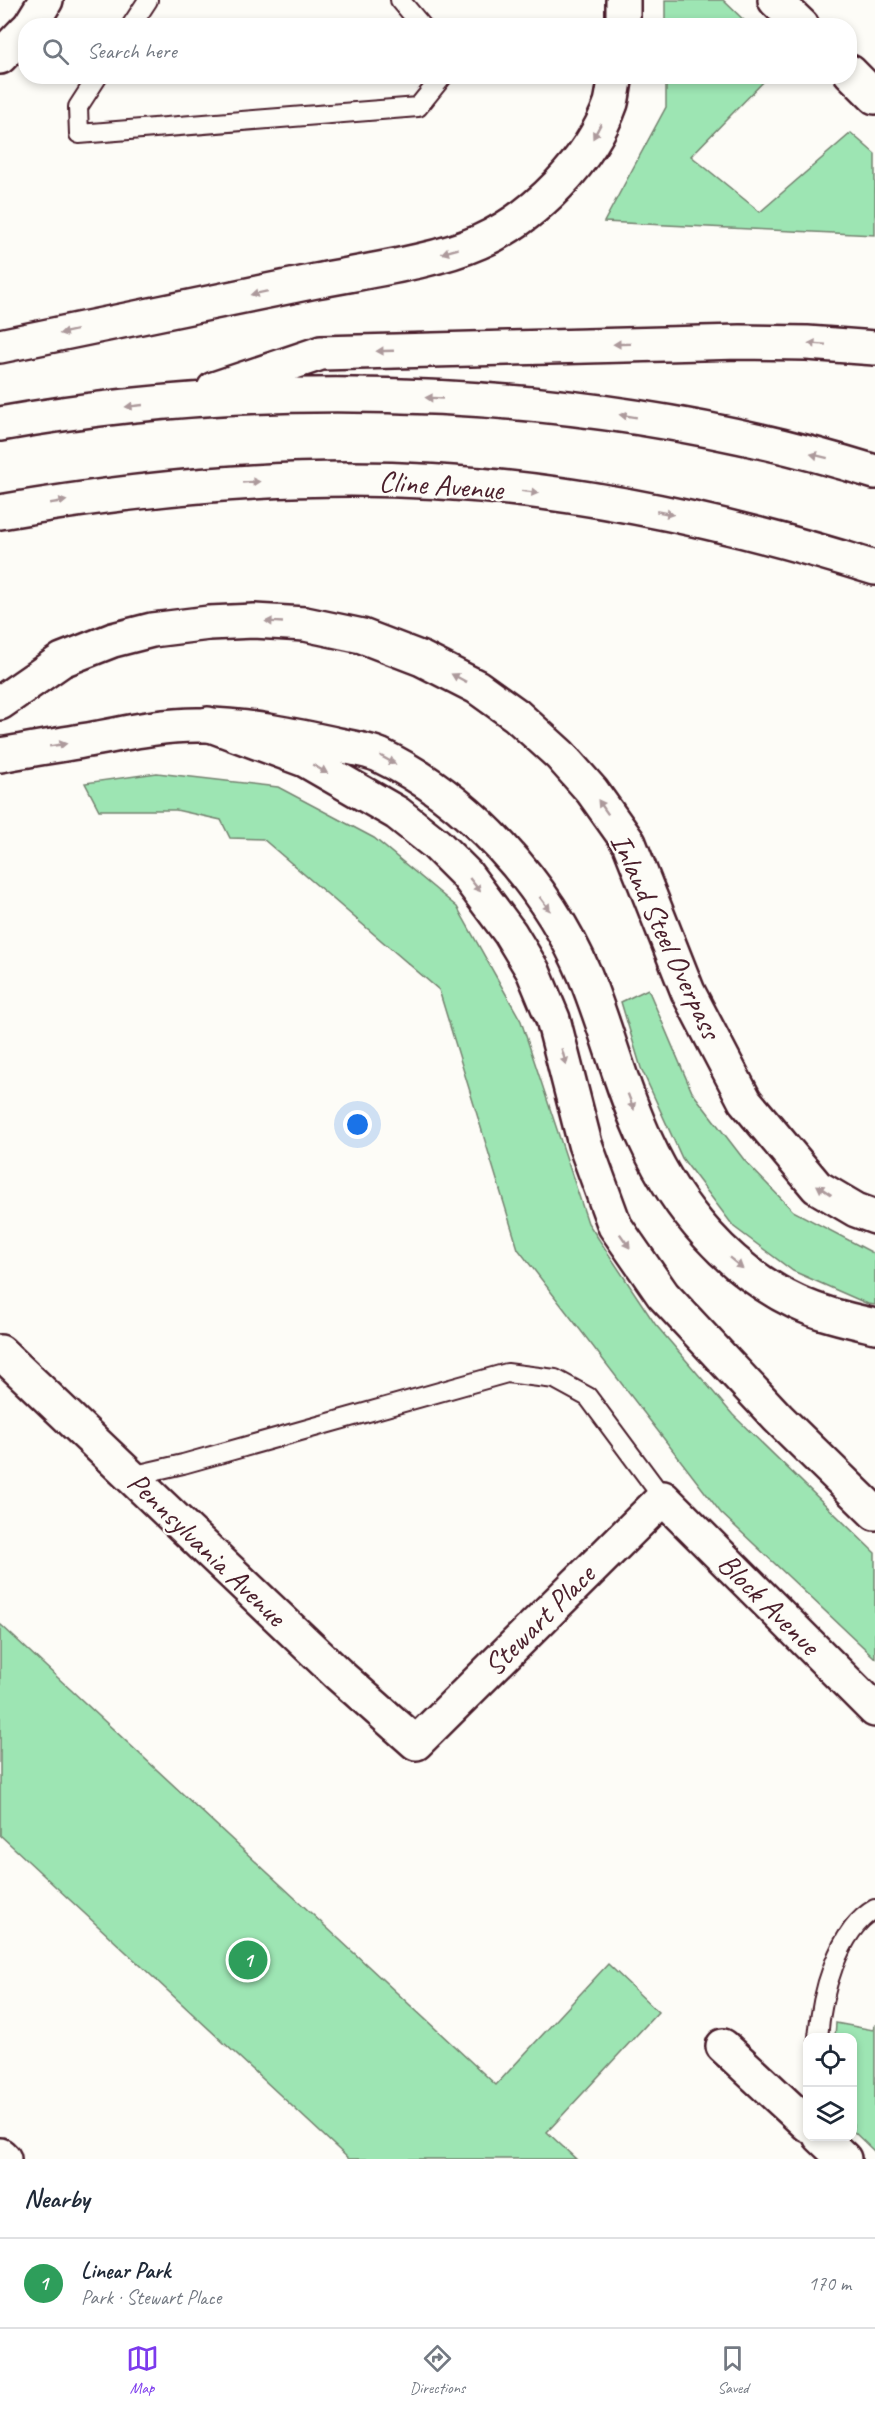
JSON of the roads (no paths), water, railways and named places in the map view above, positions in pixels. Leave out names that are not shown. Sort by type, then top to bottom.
[{"type":"main road","points":[[35,18],[46,0]]},
{"type":"main road","points":[[623,0],[623,18]]},
{"type":"main road","points":[[775,0],[793,18]]},
{"type":"main road","points":[[857,80],[875,97]]},
{"type":"main road","points":[[0,346],[407,262],[480,242],[510,224],[538,203],[584,154],[611,103],[615,84]]},
{"type":"main road","points":[[179,401],[321,353],[740,342],[807,343],[875,348]]},
{"type":"main road","points":[[0,424],[48,416],[179,401],[315,395],[402,396],[561,408],[628,416],[785,447],[875,472]]},
{"type":"main road","name":"Cline Avenue","points":[[0,512],[132,491],[195,485],[351,479],[436,482],[608,501],[762,535],[875,568]]},
{"type":"main road","name":"Inland Steel Overpass","points":[[0,703],[62,660],[113,640],[152,630],[242,621],[304,624],[362,636],[422,659],[477,687],[516,715],[560,755],[592,791],[629,843],[688,992],[745,1101],[817,1187],[856,1210],[875,1217]]},
{"type":"main road","points":[[0,755],[135,730],[208,724],[294,735],[376,754],[454,801],[491,835],[554,916],[584,973],[646,1142],[672,1188],[713,1244],[758,1280],[797,1303],[875,1326]]},
{"type":"main road","points":[[208,724],[304,760],[397,813],[436,844],[466,874],[510,933],[533,971],[553,1019],[585,1144],[615,1226],[663,1295],[778,1418],[875,1513]]},
{"type":"main road","name":"Pennsylvania Avenue","points":[[0,1352],[338,1674],[416,1743]]},
{"type":"main road","name":"Block Avenue","points":[[663,1498],[875,1710]]},
{"type":"main road","name":"Stewart Place","points":[[416,1743],[663,1498]]},
{"type":"main road","points":[[723,2046],[803,2120]]},
{"type":"main road","points":[[0,2155],[4,2159]]},
{"type":"lane","points":[[136,18],[148,0]]},
{"type":"lane","points":[[399,0],[415,18]]},
{"type":"lane","points":[[93,84],[78,107],[79,134],[418,107],[437,84]]},
{"type":"lane","points":[[131,1476],[183,1464],[507,1373],[555,1379],[588,1397],[663,1498]]},
{"type":"lane","points":[[818,2033],[819,2015],[844,1938],[867,1913],[875,1909]]},
{"type":"place","name":"Linear Park","points":[[248,1960]]}]
